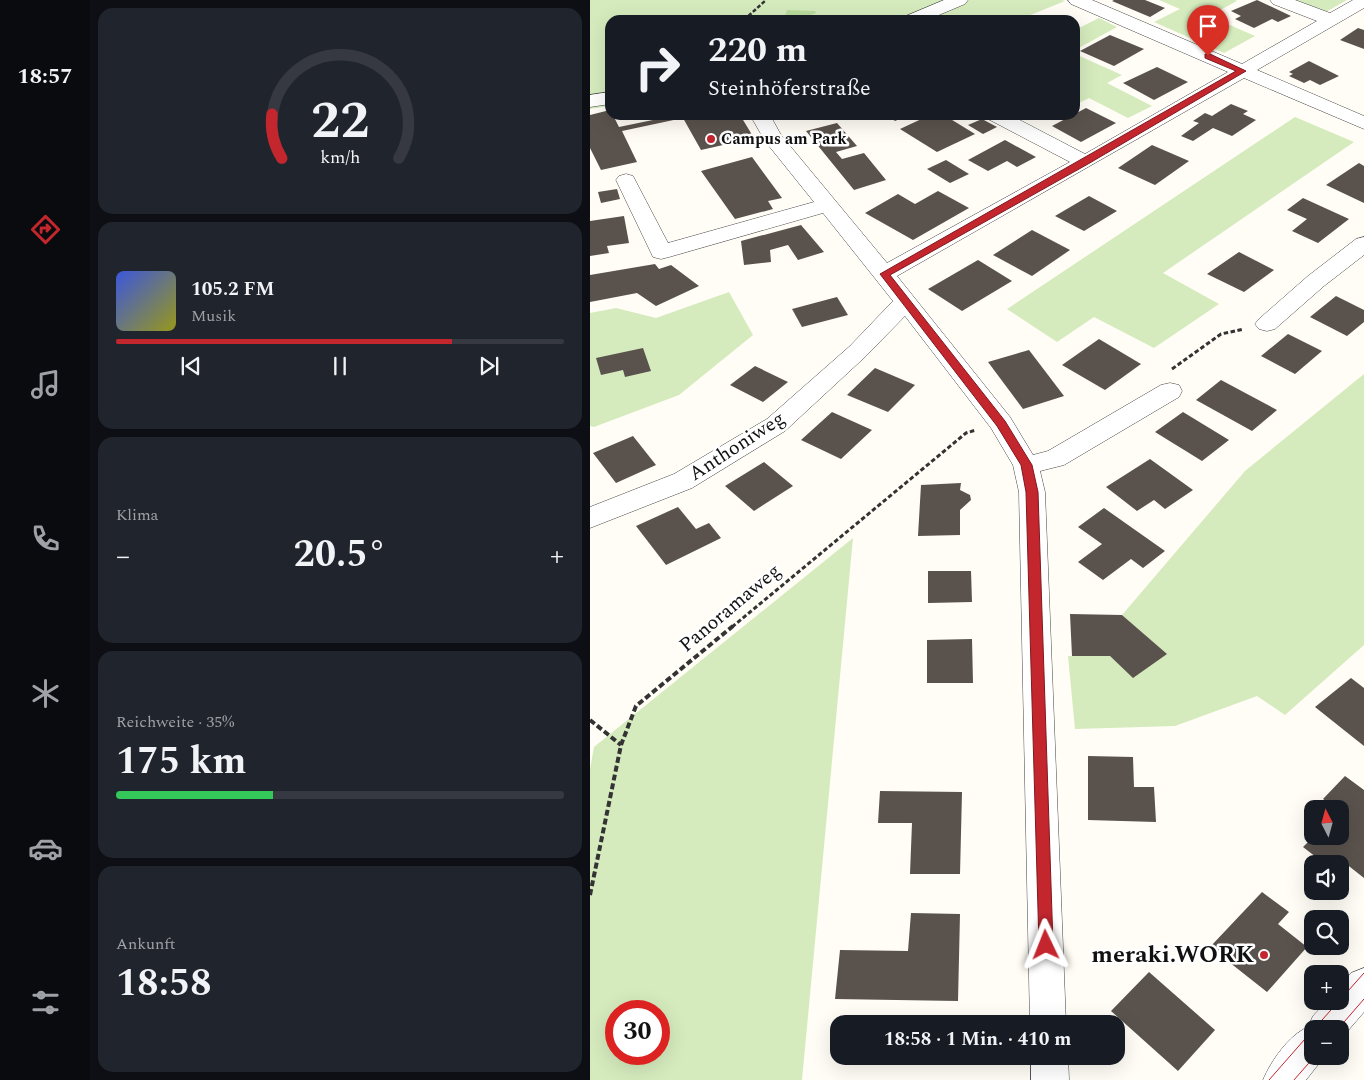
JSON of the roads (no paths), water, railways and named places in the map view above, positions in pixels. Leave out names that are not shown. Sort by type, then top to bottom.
[{"type":"street","points":[[924,15],[959,0]]},
{"type":"street","points":[[1279,0],[1331,20]]},
{"type":"street","points":[[1087,1],[1242,71],[1364,123]]},
{"type":"street","points":[[884,274],[1085,162],[1364,1]]},
{"type":"street","points":[[590,101],[605,99]]},
{"type":"street","points":[[763,120],[772,137],[906,301],[1001,424],[1026,465],[1032,492],[1048,1015]]},
{"type":"street","points":[[1005,120],[1085,162]]},
{"type":"street","points":[[626,180],[662,252],[826,205]]},
{"type":"street","points":[[1267,324],[1316,281],[1364,244]]},
{"type":"street","name":"Anthoniweg","points":[[590,518],[683,481],[776,425],[858,351],[906,301]]},
{"type":"street","points":[[1026,465],[1055,459],[1171,380]]},
{"type":"street","points":[[1334,1020],[1364,984]]},
{"type":"street","points":[[1282,1080],[1304,1054]]},
{"type":"street","points":[[1049,1065],[1050,1080]]},
{"type":"tram line","points":[[1349,990],[1364,973]]},
{"type":"tram line","points":[[1346,1020],[1364,999]]},
{"type":"tram line","points":[[1322,1020],[1331,1010]]},
{"type":"tram line","points":[[1269,1080],[1304,1040]]},
{"type":"tram line","points":[[1294,1080],[1307,1065]]},
{"type":"place","name":"Campus am Park","points":[[711,139]]},
{"type":"place","name":"meraki.WORK","points":[[1264,955]]}]
